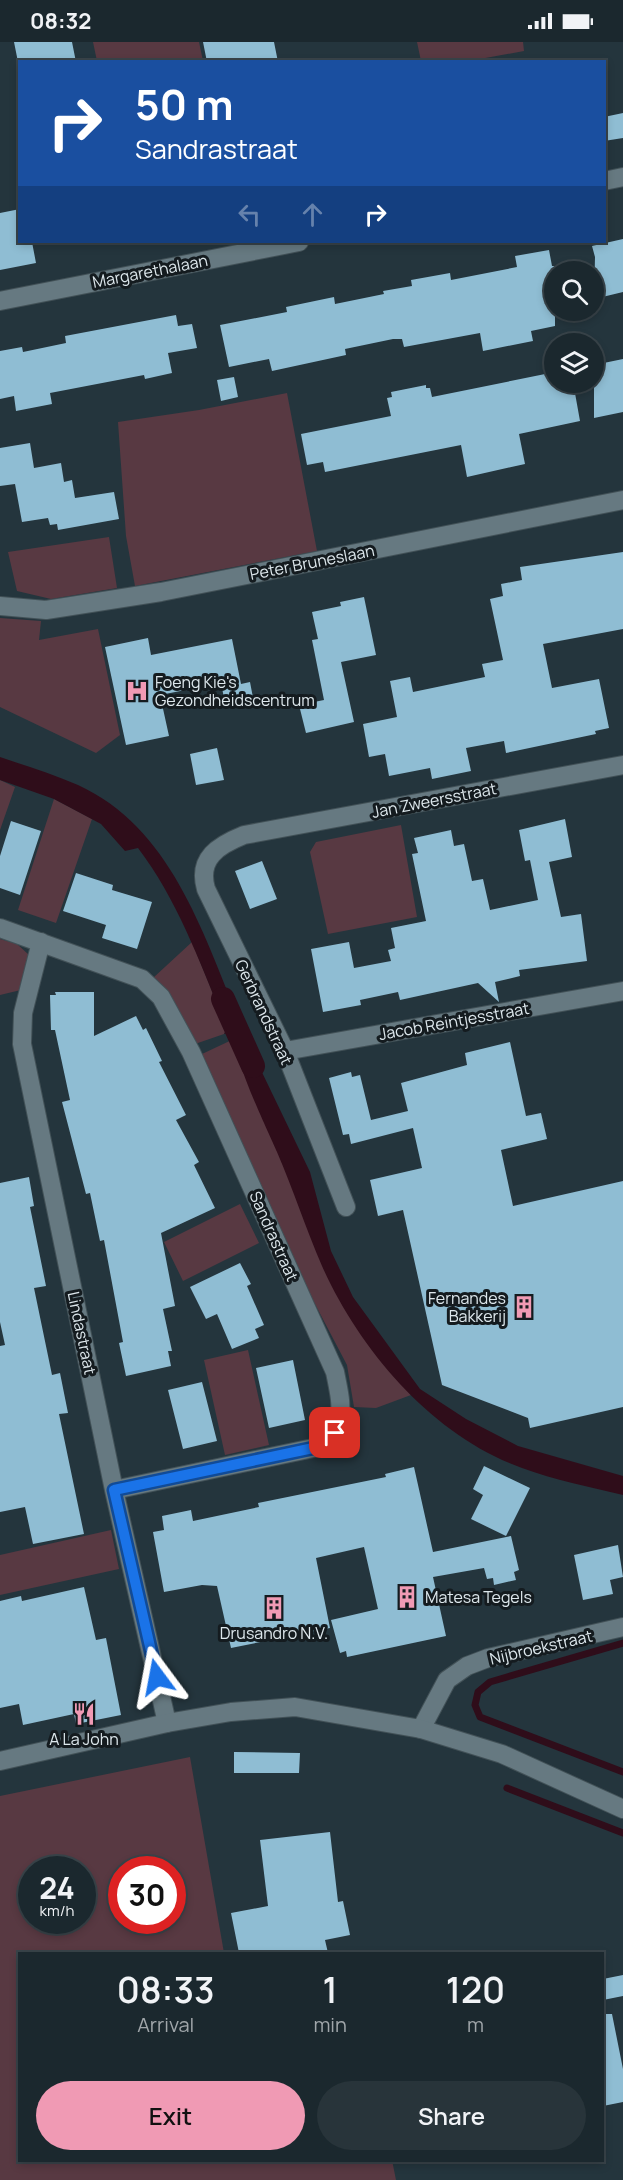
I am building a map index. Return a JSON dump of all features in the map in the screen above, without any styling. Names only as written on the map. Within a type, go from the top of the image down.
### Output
[{"type":"street","points":[[606,181],[623,177]]},
{"type":"street","name":"Margarethalaan","points":[[0,301],[294,243]]},
{"type":"street","name":"Peter Bruneslaan","points":[[1,602],[46,610],[161,592],[623,500]]},
{"type":"street","name":"Jan Zweersstraat","points":[[244,835],[623,765]]},
{"type":"street","name":"Gerbrandstraat","points":[[244,835],[227,842],[215,852],[204,863],[202,877],[285,1051],[346,1207]]},
{"type":"street","name":"Sandrastraat","points":[[0,928],[142,979],[161,997],[191,1052],[335,1372],[342,1408],[335,1433],[318,1447],[114,1490]]},
{"type":"street","name":"Lindastraat","points":[[41,942],[23,1013],[22,1044],[114,1490],[167,1723]]},
{"type":"street","name":"Jacob Reintjesstraat","points":[[285,1051],[623,991]]},
{"type":"street","name":"Nijbroekstraat","points":[[422,1729],[447,1680],[467,1666],[488,1658],[623,1627]]},
{"type":"street","points":[[0,1761],[167,1723],[231,1712],[295,1707],[422,1729],[502,1754],[623,1809]]},
{"type":"shaded area","points":[[93,42],[199,42],[203,60],[97,60]]},
{"type":"shaded area","points":[[417,42],[523,42],[524,51],[474,60],[421,60]]},
{"type":"shaded area","points":[[287,393],[317,551],[135,586],[126,536],[118,422],[199,410]]},
{"type":"shaded area","points":[[109,537],[117,588],[51,599],[17,591],[8,552]]},
{"type":"shaded area","points":[[0,618],[41,621],[39,640],[98,629],[120,735],[96,753],[0,707]]},
{"type":"shaded area","points":[[0,757],[78,785],[110,804],[138,828],[161,856],[180,887],[197,920],[240,1022],[245,1021],[246,1026],[224,1034],[227,1028],[188,935],[166,890],[138,848],[125,851],[101,824],[54,799],[0,780]]},
{"type":"shaded area","points":[[0,780],[15,787],[0,830]]},
{"type":"shaded area","points":[[54,799],[92,819],[56,923],[18,910]]},
{"type":"shaded area","points":[[401,825],[417,917],[328,934],[310,852],[316,842]]},
{"type":"shaded area","points":[[0,939],[17,944],[29,955],[25,989],[0,995]]},
{"type":"shaded area","points":[[192,942],[227,1028],[224,1034],[195,1044],[153,978]]},
{"type":"shaded area","points":[[244,1035],[310,1172],[331,1251],[353,1297],[420,1389],[466,1419],[518,1446],[623,1476],[623,1495],[547,1476],[489,1454],[459,1435],[430,1412],[403,1387],[379,1359],[338,1298],[316,1252],[239,1060],[236,1038]]},
{"type":"shaded area","points":[[236,1038],[235,1050],[294,1191],[370,1346],[411,1395],[376,1408],[354,1407],[347,1365],[294,1264],[202,1054]]},
{"type":"shaded area","points":[[240,1204],[259,1243],[183,1281],[164,1242]]},
{"type":"shaded area","points":[[248,1350],[269,1445],[225,1455],[204,1360]]},
{"type":"shaded area","points":[[111,1530],[119,1569],[0,1595],[0,1555]]},
{"type":"shaded area","points":[[190,1757],[224,1952],[18,1952],[18,2162],[392,2162],[396,2180],[0,2180],[0,1796]]},
{"type":"building","points":[[14,42],[72,42],[76,60],[18,60],[18,62]]},
{"type":"building","points":[[203,42],[274,42],[278,60],[207,60]]},
{"type":"building","points":[[623,113],[623,138],[606,141],[606,117]]},
{"type":"building","points":[[18,209],[18,243],[32,243],[36,263],[0,270],[0,213]]},
{"type":"building","points":[[623,239],[623,292],[604,297],[604,261],[595,261],[592,246]]},
{"type":"building","points":[[549,250],[551,261],[544,261],[544,321],[555,321],[555,326],[531,331],[533,341],[483,351],[480,333],[404,347],[402,339],[393,339],[345,349],[346,355],[272,371],[269,359],[229,367],[220,325],[287,312],[286,307],[334,297],[335,304],[384,294],[383,291],[412,286],[411,280],[450,273],[451,280],[517,267],[515,256]]},
{"type":"building","points":[[176,315],[178,326],[192,324],[197,348],[168,353],[172,373],[145,379],[144,375],[50,393],[52,404],[16,411],[14,396],[0,399],[0,351],[22,347],[23,352],[66,343],[65,336]]},
{"type":"building","points":[[623,359],[623,412],[594,418],[594,393],[604,393],[604,363]]},
{"type":"building","points":[[544,374],[544,393],[575,393],[580,421],[519,434],[525,464],[467,477],[461,445],[325,472],[323,462],[307,465],[301,434],[391,416],[387,398],[392,397],[391,392],[426,385],[426,388],[430,388],[432,397]]},
{"type":"building","points":[[234,377],[238,397],[221,401],[217,380]]},
{"type":"building","points":[[30,443],[34,468],[61,463],[64,482],[72,480],[75,498],[114,492],[119,519],[58,530],[57,524],[50,525],[48,518],[22,522],[15,484],[0,486],[0,448]]},
{"type":"building","points":[[623,552],[623,629],[543,644],[552,688],[599,679],[609,728],[595,731],[596,734],[506,753],[504,741],[466,748],[471,771],[432,779],[430,768],[389,776],[385,754],[369,757],[363,724],[397,717],[390,681],[410,677],[413,692],[485,677],[482,664],[503,660],[490,599],[503,596],[501,584],[522,580],[520,567]]},
{"type":"building","points":[[364,597],[376,655],[341,662],[354,722],[306,733],[299,705],[324,700],[312,640],[318,639],[312,612],[341,606],[340,602]]},
{"type":"building","points":[[148,638],[151,655],[232,639],[241,684],[250,682],[254,703],[226,708],[221,683],[160,695],[169,736],[126,745],[105,647]]},
{"type":"building","points":[[217,748],[224,780],[196,785],[190,754]]},
{"type":"building","points":[[565,819],[572,857],[549,862],[561,917],[581,914],[587,961],[519,970],[520,976],[495,982],[499,1002],[478,983],[400,1000],[398,992],[360,1000],[361,1005],[323,1012],[311,949],[349,942],[354,968],[391,961],[388,950],[395,948],[391,928],[426,921],[412,854],[418,853],[414,838],[451,830],[454,846],[464,844],[472,881],[483,879],[490,910],[538,900],[530,860],[525,861],[519,830]]},
{"type":"building","points":[[11,821],[41,831],[20,895],[0,888],[0,856]]},
{"type":"building","points":[[262,861],[277,899],[250,909],[235,871]]},
{"type":"building","points":[[76,873],[113,885],[112,890],[152,902],[137,949],[102,938],[106,925],[63,911]]},
{"type":"building","points":[[55,992],[94,992],[94,1036],[136,1016],[143,1030],[146,1028],[162,1061],[159,1062],[186,1115],[176,1120],[199,1162],[194,1165],[215,1208],[161,1233],[175,1306],[163,1309],[172,1351],[168,1351],[171,1366],[126,1376],[119,1343],[123,1342],[104,1240],[100,1241],[90,1193],[86,1194],[62,1102],[70,1100],[55,1030],[51,1030],[50,995],[56,995]]},
{"type":"building","name":"Fernandes Bakkerij","points":[[510,1042],[526,1116],[541,1113],[547,1139],[501,1150],[513,1206],[623,1181],[623,1407],[530,1428],[528,1418],[442,1385],[403,1210],[378,1216],[370,1180],[422,1168],[413,1128],[351,1144],[349,1134],[343,1135],[329,1078],[351,1072],[352,1077],[360,1075],[371,1120],[408,1111],[401,1083],[467,1065],[465,1053]]},
{"type":"building","points":[[29,1177],[34,1206],[30,1207],[46,1286],[34,1288],[52,1375],[60,1373],[68,1413],[59,1414],[84,1534],[33,1544],[25,1507],[0,1512],[0,1346],[5,1345],[0,1322],[0,1183]]},
{"type":"building","points":[[240,1263],[251,1284],[247,1286],[264,1325],[255,1329],[259,1338],[232,1349],[217,1314],[206,1319],[190,1287]]},
{"type":"building","points":[[293,1360],[305,1420],[269,1428],[256,1368]]},
{"type":"building","points":[[202,1382],[217,1441],[183,1449],[168,1390]]},
{"type":"building","points":[[484,1466],[530,1488],[506,1536],[471,1519],[483,1495],[473,1489]]},
{"type":"building","points":[[414,1467],[433,1552],[511,1536],[519,1570],[514,1572],[516,1580],[494,1585],[493,1578],[487,1579],[484,1568],[433,1577],[446,1636],[347,1657],[346,1651],[340,1653],[331,1620],[378,1609],[364,1547],[316,1558],[330,1628],[231,1648],[217,1586],[202,1585],[164,1592],[153,1532],[164,1530],[162,1516],[191,1510],[193,1521],[259,1507],[258,1503],[386,1477],[385,1474]]},
{"type":"building","points":[[618,1545],[623,1577],[610,1580],[613,1594],[583,1600],[574,1555]]},
{"type":"building","points":[[84,1587],[96,1640],[106,1638],[121,1715],[76,1724],[74,1714],[23,1725],[19,1704],[0,1708],[0,1601],[21,1596],[22,1601]]},
{"type":"building","points":[[234,1752],[300,1753],[299,1773],[234,1773]]},
{"type":"building","points":[[330,1832],[338,1902],[343,1901],[350,1935],[325,1940],[328,1952],[239,1952],[231,1913],[268,1906],[260,1840]]},
{"type":"building","points":[[623,1975],[623,1996],[604,2000],[604,1979]]},
{"type":"building","points":[[604,2014],[612,2014],[623,2069],[623,2102],[604,2106]]},
{"type":"waterway","points":[[223,999],[253,1066]]},
{"type":"waterway","points":[[623,1643],[490,1682],[478,1692],[475,1705],[480,1717],[623,1772]]},
{"type":"waterway","points":[[507,1788],[623,1833]]},
{"type":"place","name":"Foeng Kie's Gezondheidscentrum","points":[[137,691]]},
{"type":"place","name":"Fernandes Bakkerij","points":[[524,1307]]},
{"type":"place","name":"Matesa Tegels","points":[[407,1597]]},
{"type":"place","name":"Drusandro N.V.","points":[[274,1608]]},
{"type":"place","name":"A La John","points":[[84,1714]]},
{"type":"route","points":[[157,1677],[114,1490],[318,1447],[335,1433]]}]
